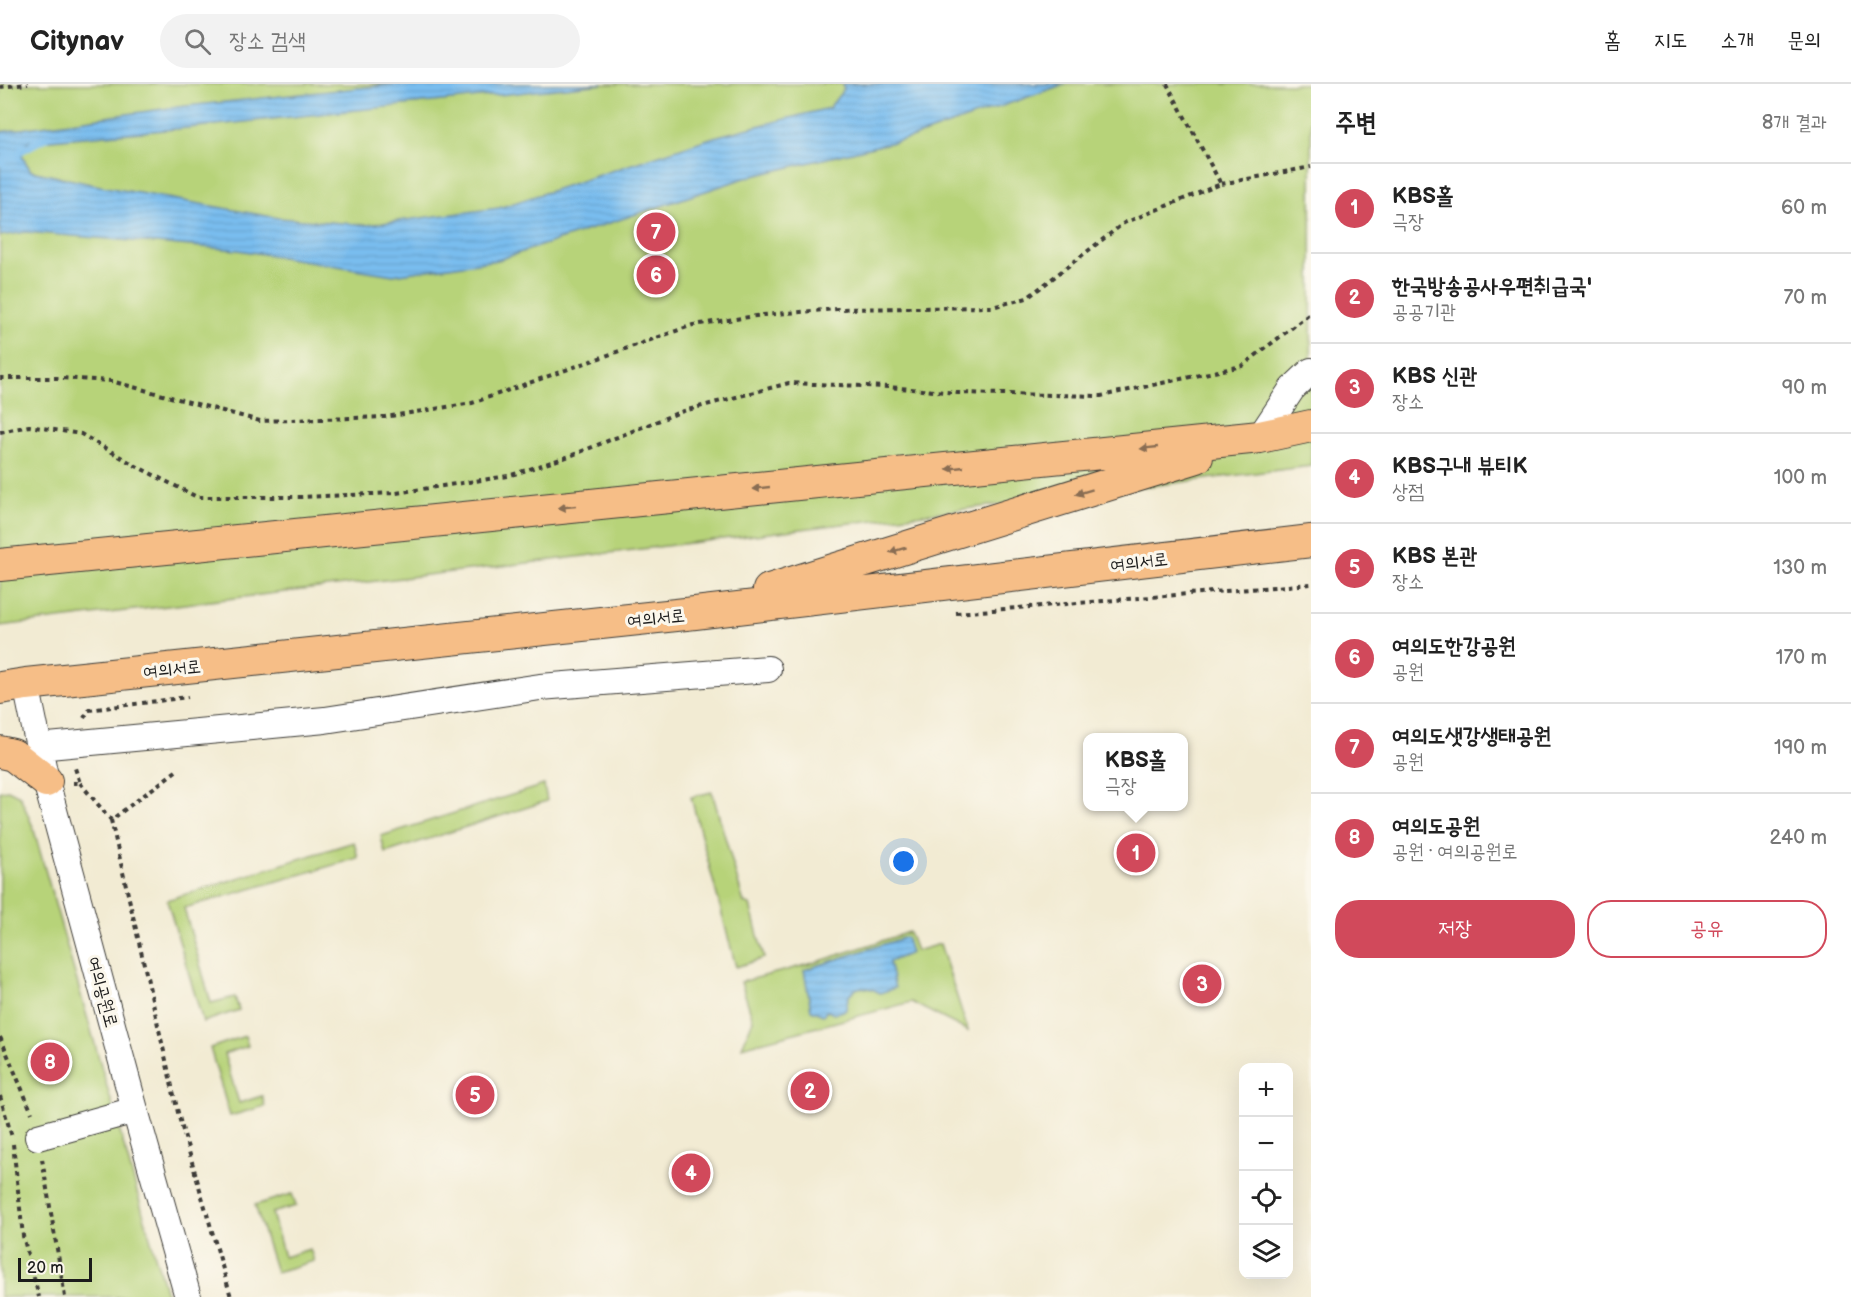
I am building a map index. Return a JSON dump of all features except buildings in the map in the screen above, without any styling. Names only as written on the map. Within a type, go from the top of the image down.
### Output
[{"type":"main road","points":[[695,613],[1260,437],[1311,426]]},
{"type":"main road","points":[[0,565],[1260,437]]},
{"type":"main road","name":"여의서로","points":[[13,686],[695,613],[1311,541]]},
{"type":"main road","points":[[0,752],[13,755],[46,781]]},
{"type":"street","points":[[1260,437],[1292,388],[1311,370]]},
{"type":"street","points":[[38,747],[325,720],[540,687],[768,669]]},
{"type":"street","name":"여의공원로","points":[[13,686],[38,747],[135,1110],[188,1297]]},
{"type":"street","points":[[38,1137],[135,1110]]},
{"type":"path","points":[[0,87],[28,84]]},
{"type":"path","points":[[1168,86],[1221,184]]},
{"type":"path","points":[[0,378],[111,381],[260,421],[385,417],[472,403],[693,325],[763,315],[837,309],[992,307],[1028,298],[1124,223],[1221,184],[1311,167]]},
{"type":"path","points":[[0,432],[29,426],[81,434],[197,497],[302,497],[396,493],[508,476],[570,456],[680,412],[789,383],[888,387],[957,393],[1101,396],[1242,366],[1311,313]]},
{"type":"path","points":[[111,820],[176,771]]},
{"type":"path","points":[[80,783],[111,820],[179,1117],[231,1297]]},
{"type":"path","points":[[0,1036],[35,1121],[65,1297]]},
{"type":"path","points":[[0,1096],[11,1131],[23,1236],[39,1297]]},
{"type":"green space","points":[[0,84],[1311,84],[1311,466],[0,626]]},
{"type":"green space","points":[[544,785],[547,801],[385,853],[381,836]]},
{"type":"green space","points":[[8,790],[20,796],[33,827],[167,1297],[0,1297],[0,791]]},
{"type":"green space","points":[[712,792],[744,903],[750,905],[764,958],[736,967],[691,797]]},
{"type":"green space","points":[[354,842],[358,858],[184,908],[211,1003],[235,997],[239,1010],[203,1022],[167,900]]},
{"type":"green space","points":[[909,932],[916,951],[940,944],[968,1031],[911,1002],[742,1047],[753,1020],[741,982],[817,962]]},
{"type":"green space","points":[[245,1036],[248,1046],[224,1054],[239,1103],[262,1096],[265,1106],[230,1116],[210,1048]]},
{"type":"green space","points":[[292,1194],[296,1206],[272,1213],[284,1257],[310,1249],[314,1261],[276,1272],[255,1205]]},
{"type":"water","points":[[396,84],[603,84],[187,128],[27,142],[22,156],[31,171],[100,186],[278,218],[367,225],[499,208],[714,137],[829,108],[844,89],[842,84],[1065,84],[914,137],[745,178],[498,260],[393,275],[238,250],[26,232],[0,236],[0,132],[177,107]]},
{"type":"water","points":[[906,937],[911,953],[889,962],[895,988],[880,993],[867,988],[857,989],[849,996],[846,1010],[834,1014],[827,1011],[823,1015],[811,1010],[804,970]]},
{"type":"waterway","points":[[0,162],[46,137]]},
{"type":"place","name":"여의도샛강생태공원","points":[[656,232]]},
{"type":"place","name":"여의도한강공원","points":[[656,275]]},
{"type":"place","name":"KBS홀","points":[[1136,853]]},
{"type":"place","name":"KBS 신관","points":[[1202,984]]},
{"type":"place","name":"여의도공원","points":[[50,1062]]},
{"type":"place","name":"한국방송공사우편취급국'","points":[[810,1091]]},
{"type":"place","name":"KBS 본관","points":[[475,1095]]},
{"type":"place","name":"KBS구내 뷰티K","points":[[691,1173]]}]
